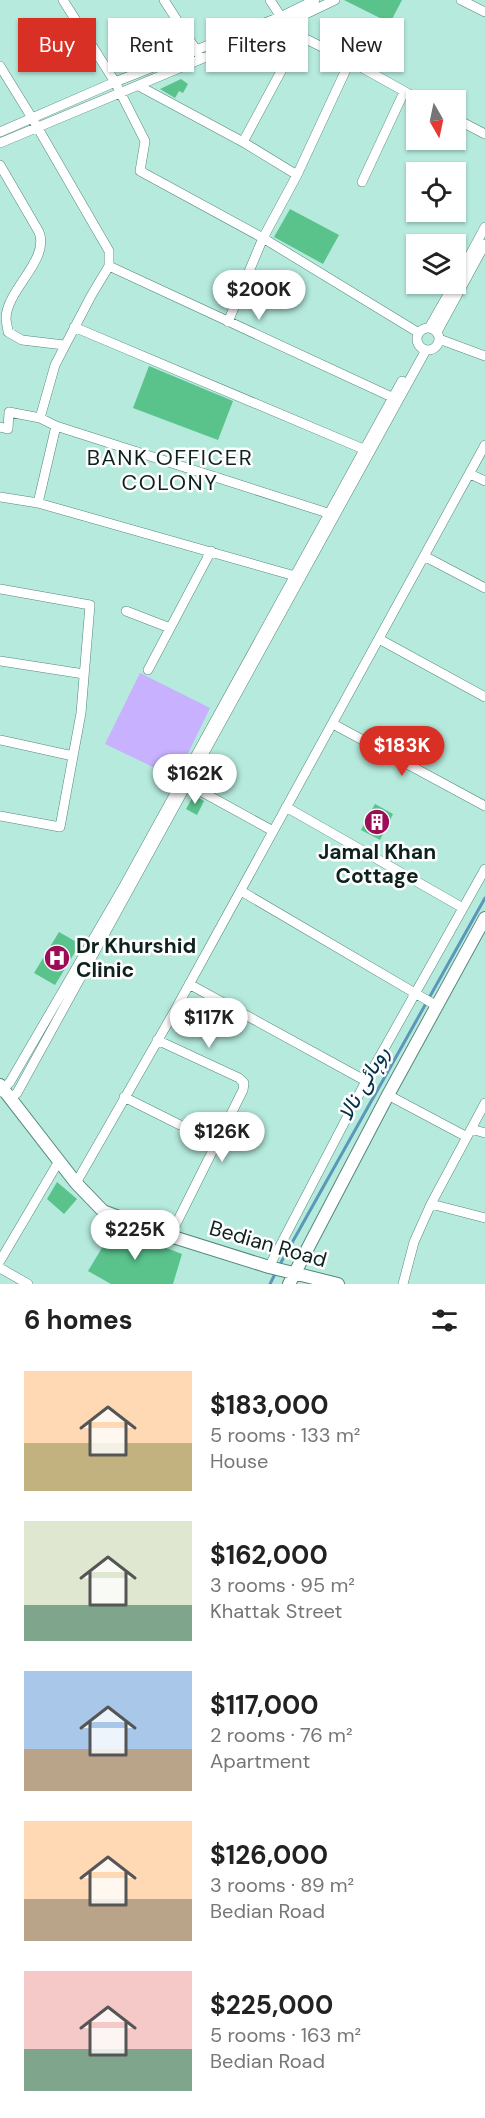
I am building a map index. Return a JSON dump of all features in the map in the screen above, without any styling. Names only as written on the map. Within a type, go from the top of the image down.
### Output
[{"type":"street","points":[[63,0],[115,82],[145,141],[140,171],[263,238],[419,333],[435,333],[485,356]]},
{"type":"street","points":[[164,0],[195,50],[203,58]]},
{"type":"street","points":[[270,0],[282,18]]},
{"type":"street","points":[[286,18],[315,0]]},
{"type":"street","points":[[288,18],[335,0]]},
{"type":"street","points":[[461,0],[485,12]]},
{"type":"street","points":[[0,132],[115,82],[206,46]]},
{"type":"street","points":[[0,143],[206,57]]},
{"type":"street","points":[[0,66],[109,251],[110,266],[64,345],[55,365],[40,418]]},
{"type":"street","points":[[243,142],[281,72]]},
{"type":"street","points":[[228,322],[263,238],[297,175],[345,72]]},
{"type":"street","points":[[362,182],[404,92],[369,72]]},
{"type":"street","points":[[139,86],[243,142],[297,175]]},
{"type":"street","points":[[466,124],[485,134]]},
{"type":"street","points":[[0,165],[39,232],[41,244],[38,255],[14,293],[6,317],[9,332],[22,340],[64,345]]},
{"type":"street","points":[[466,262],[485,227]]},
{"type":"street","points":[[435,333],[485,244]]},
{"type":"street","points":[[110,266],[395,399]]},
{"type":"street","points":[[423,349],[435,348],[435,333],[450,294]]},
{"type":"street","points":[[74,327],[367,450]]},
{"type":"street","points":[[419,333],[417,341],[423,349]]},
{"type":"street","points":[[3,1091],[43,1036],[423,349]]},
{"type":"street","points":[[0,427],[8,429],[9,412],[40,418],[56,426],[333,514]]},
{"type":"street","points":[[38,503],[56,426]]},
{"type":"street","points":[[76,1183],[241,891],[485,445]]},
{"type":"street","points":[[471,474],[485,481]]},
{"type":"street","points":[[0,497],[38,503],[295,576]]},
{"type":"street","points":[[184,782],[295,576],[333,514]]},
{"type":"street","points":[[148,670],[211,551]]},
{"type":"street","points":[[424,556],[485,588]]},
{"type":"street","points":[[0,589],[90,605],[81,713],[60,827],[0,816]]},
{"type":"street","points":[[126,611],[170,628]]},
{"type":"street","points":[[379,639],[485,697]]},
{"type":"street","points":[[0,661],[84,674]]},
{"type":"street","points":[[333,724],[485,807]]},
{"type":"street","points":[[0,740],[73,756]]},
{"type":"street","points":[[184,782],[273,831]]},
{"type":"street","points":[[286,807],[463,908]]},
{"type":"street","points":[[291,1277],[387,1095],[463,908],[485,869]]},
{"type":"street","points":[[241,891],[427,999]]},
{"type":"street","points":[[271,1268],[366,1081],[484,920]]},
{"type":"street","points":[[189,984],[366,1081]]},
{"type":"street","points":[[157,1040],[239,1078],[243,1083],[243,1090],[171,1236]]},
{"type":"street","name":"Bedian Road","points":[[3,1091],[76,1183],[103,1211],[171,1236],[271,1268],[291,1277],[338,1284]]},
{"type":"street","points":[[387,1095],[469,1133],[485,1133]]},
{"type":"street","points":[[124,1097],[180,1125]]},
{"type":"street","points":[[403,1284],[414,1242],[431,1204],[485,1104]]},
{"type":"street","points":[[0,1261],[59,1161]]},
{"type":"street","points":[[431,1204],[485,1218]]},
{"type":"street","points":[[0,1268],[28,1284]]},
{"type":"shaded area","points":[[140,673],[210,708],[176,778],[105,744]]},
{"type":"building","points":[[344,0],[402,0],[393,18],[380,18]]},
{"type":"building","points":[[181,79],[188,84],[183,93],[179,91],[175,98],[160,89]]},
{"type":"building","points":[[290,209],[339,235],[323,264],[274,237]]},
{"type":"building","points":[[149,366],[233,401],[218,440],[133,408]]},
{"type":"building","points":[[194,795],[204,801],[197,815],[186,809]]},
{"type":"building","name":"Jamal Khan Cottage","points":[[375,804],[393,814],[380,840],[361,830]]},
{"type":"building","name":"Dr Khurshid Clinic","points":[[59,932],[80,944],[55,985],[34,973]]},
{"type":"building","points":[[57,1182],[77,1199],[64,1214],[47,1199]]},
{"type":"building","points":[[114,1228],[182,1254],[173,1284],[111,1284],[88,1271]]},
{"type":"waterway","name":"روہائی نالا","points":[[279,1266],[485,898]]},
{"type":"waterway","name":"روہائی نالا","points":[[270,1284],[276,1272]]},
{"type":"place","name":"Jamal Khan Cottage","points":[[377,822]]},
{"type":"place","name":"Dr Khurshid Clinic","points":[[57,958]]},
{"type":"district","name":"BANK OFFICER COLONY","points":[[170,470]]}]
